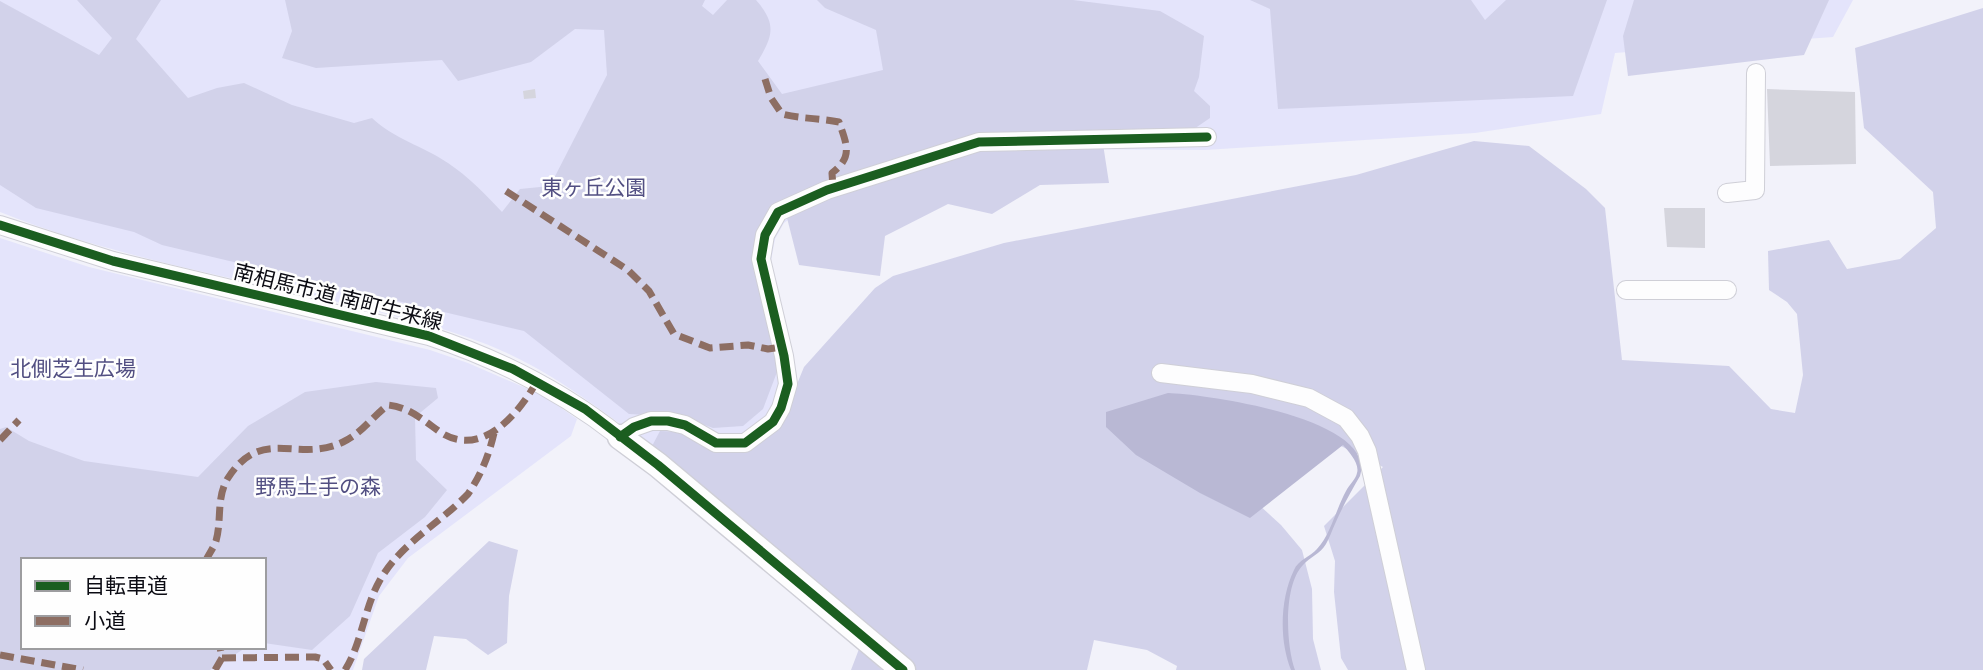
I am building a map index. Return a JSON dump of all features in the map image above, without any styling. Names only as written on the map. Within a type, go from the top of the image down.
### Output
[{"type":"street","points":[[1727,193],[1755,190],[1756,73]]},
{"type":"street","points":[[620,437],[634,427],[651,421],[668,421],[685,425],[716,443],[745,443],[773,422],[782,408],[788,384],[761,259],[765,235],[778,212],[827,190],[979,142],[1207,137]]},
{"type":"street","name":"南相馬市道 南町牛来線","points":[[0,225],[113,261],[449,342],[513,369],[585,409],[658,465],[903,670]]},
{"type":"street","points":[[1626,289],[1727,290]]},
{"type":"street","points":[[1161,373],[1252,384],[1309,398],[1346,418],[1360,436],[1367,451],[1416,670]]},
{"type":"green space","name":"東ヶ丘公園","points":[[0,0],[1853,0],[1833,37],[1615,53],[1601,114],[1475,133],[1205,150],[1054,149],[806,207],[784,223],[775,239],[771,261],[779,305],[779,432],[671,462],[592,403],[550,376],[507,353],[469,338],[390,315],[129,254],[42,228],[0,212]]},
{"type":"green space","name":"東ヶ丘公園","points":[[77,0],[161,0],[136,39],[188,98],[217,88],[244,83],[292,105],[354,123],[372,118],[390,132],[456,168],[502,212],[520,189],[550,186],[607,75],[604,30],[575,29],[531,62],[458,81],[442,60],[316,68],[282,58],[292,31],[285,0],[705,0],[702,6],[713,15],[727,0],[756,0],[770,23],[767,44],[758,61],[782,94],[883,70],[876,30],[825,8],[817,0],[1073,0],[1160,11],[1204,36],[1199,77],[1194,91],[1210,106],[1210,118],[1191,131],[1101,131],[1109,183],[1040,185],[992,214],[948,204],[885,236],[880,276],[799,265],[786,214],[774,205],[762,223],[766,253],[761,268],[753,268],[766,309],[788,343],[763,409],[743,426],[713,428],[683,417],[629,414],[524,331],[162,245],[134,232],[36,208],[0,185],[0,1],[99,55],[112,38]]},
{"type":"green space","points":[[1250,0],[1471,0],[1485,20],[1506,0],[1607,0],[1573,96],[1278,109],[1270,9]]},
{"type":"green space","points":[[1634,0],[1829,0],[1804,55],[1628,76],[1623,36]]},
{"type":"green space","points":[[1983,8],[1983,670],[1348,670],[1341,658],[1334,592],[1335,561],[1324,526],[1383,467],[1323,437],[1246,493],[1281,525],[1302,550],[1312,589],[1313,639],[1321,670],[1176,670],[1177,666],[1147,650],[1094,640],[1087,670],[912,670],[651,448],[660,431],[742,434],[786,411],[804,367],[875,288],[893,276],[1004,243],[1356,175],[1474,141],[1529,146],[1586,189],[1605,208],[1622,360],[1729,366],[1771,409],[1795,413],[1803,375],[1797,314],[1787,302],[1769,290],[1768,251],[1829,240],[1847,269],[1900,259],[1936,228],[1933,192],[1864,128],[1855,48]]},
{"type":"green space","name":"北側芝生広場","points":[[0,238],[89,267],[430,350],[468,363],[544,396],[577,419],[571,436],[408,558],[379,596],[353,670],[0,670]]},
{"type":"green space","name":"野馬土手の森","points":[[376,382],[436,388],[438,398],[415,417],[416,460],[447,490],[425,517],[378,553],[350,616],[312,650],[266,643],[266,558],[21,558],[21,649],[244,649],[210,670],[0,670],[0,429],[6,427],[29,441],[84,461],[198,477],[248,426],[305,392]]},
{"type":"green space","points":[[489,541],[518,550],[509,596],[507,643],[488,655],[466,639],[434,636],[426,670],[362,670],[364,659]]},
{"type":"green space","points":[[859,649],[882,670],[851,670]]},
{"type":"shaded area","points":[[1168,393],[1216,398],[1284,413],[1317,425],[1343,439],[1358,456],[1360,476],[1327,541],[1321,550],[1303,565],[1292,586],[1288,632],[1295,670],[1291,670],[1287,658],[1283,633],[1284,606],[1289,581],[1296,567],[1317,549],[1326,536],[1342,498],[1356,475],[1355,461],[1343,445],[1250,518],[1200,493],[1136,455],[1106,427],[1106,412]]},
{"type":"building","points":[[535,89],[536,98],[524,99],[523,91]]},
{"type":"building","points":[[1767,89],[1855,92],[1856,164],[1770,166]]},
{"type":"building","points":[[1664,208],[1705,208],[1705,248],[1667,247]]},
{"type":"marked path","points":[[765,79],[771,98],[782,114],[839,122],[846,156],[832,173],[833,188]]},
{"type":"marked path","points":[[506,191],[628,270],[649,291],[674,334],[710,348],[748,345],[768,349],[782,347]]},
{"type":"marked path","points":[[207,558],[216,541],[224,485],[241,462],[254,453],[281,448],[326,448],[343,442],[388,405],[409,411],[455,439],[470,440],[484,436],[509,419],[537,381]]},
{"type":"marked path","points":[[0,440],[19,420]]},
{"type":"marked path","points":[[345,670],[380,580],[409,544],[468,494],[484,465],[494,433]]},
{"type":"marked path","points":[[215,670],[222,658],[220,649]]},
{"type":"marked path","points":[[0,655],[83,670]]},
{"type":"marked path","points":[[222,658],[315,657],[323,659],[331,670]]},
{"type":"cycle path","points":[[620,437],[634,427],[651,421],[668,421],[685,425],[716,443],[745,443],[773,422],[781,408],[788,384],[761,259],[765,235],[778,212],[827,190],[979,142],[1207,137]]},
{"type":"cycle path","points":[[0,225],[113,261],[429,336],[513,369],[585,409],[658,465],[903,670]]}]
